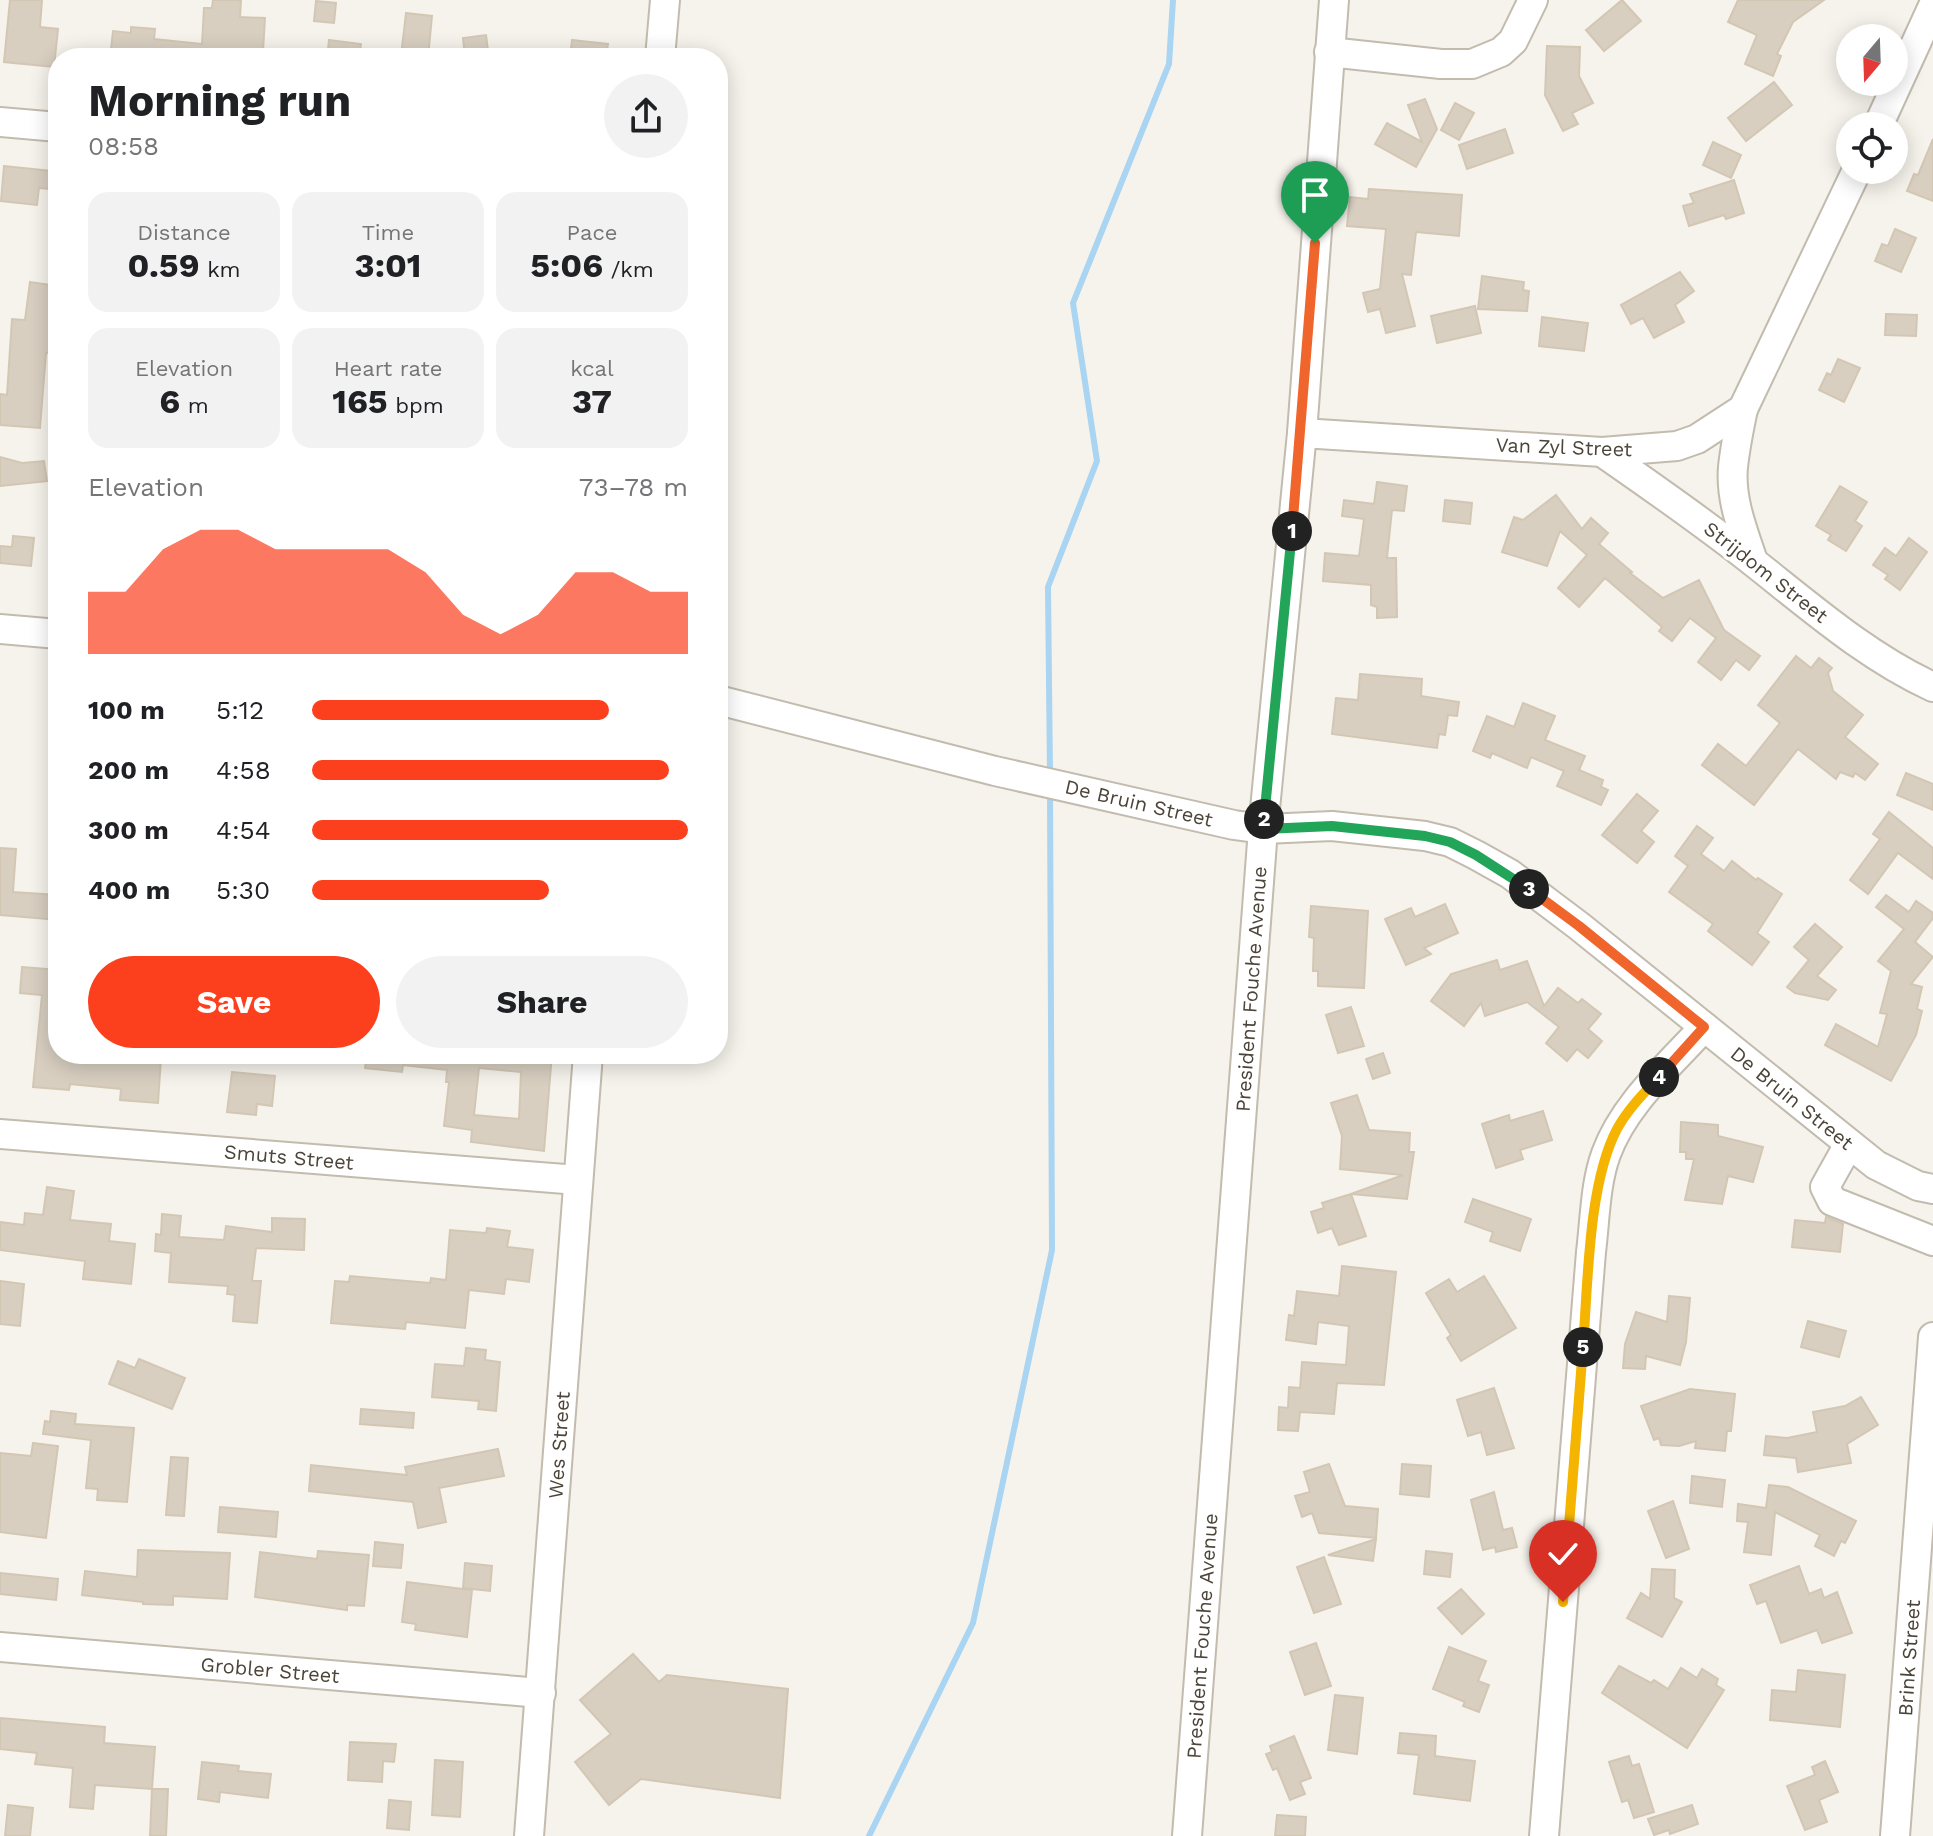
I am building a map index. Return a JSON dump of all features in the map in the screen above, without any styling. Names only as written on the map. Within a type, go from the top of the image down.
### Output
[{"type":"street","points":[[661,48],[665,0]]},
{"type":"street","name":"President Fouche Avenue","points":[[1187,1836],[1263,829],[1302,433],[1334,0]]},
{"type":"street","points":[[1329,52],[1441,64],[1472,64],[1501,52],[1513,41],[1533,0]]},
{"type":"street","points":[[1884,112],[1933,6]]},
{"type":"street","points":[[0,122],[48,126]]},
{"type":"street","name":"Van Zyl Street","points":[[1302,433],[1602,452],[1677,446],[1714,430],[1743,409],[1850,184]]},
{"type":"street","points":[[1743,409],[1733,468],[1733,487],[1753,561]]},
{"type":"street","name":"Strijdom Street","points":[[1602,452],[1753,561],[1854,641],[1908,676],[1933,687]]},
{"type":"street","points":[[0,629],[48,633]]},
{"type":"street","name":"De Bruin Street","points":[[728,703],[1030,779],[1234,825],[1263,829],[1332,826],[1425,836],[1450,842],[1510,874],[1579,926],[1849,1144],[1897,1177],[1933,1189]]},
{"type":"street","points":[[1544,1836],[1591,1252],[1600,1178],[1605,1155],[1618,1127],[1635,1103],[1704,1027]]},
{"type":"street","name":"Wes Street","points":[[529,1836],[587,1064]]},
{"type":"street","name":"Smuts Street","points":[[0,1134],[578,1180]]},
{"type":"street","points":[[1849,1144],[1825,1187],[1832,1201],[1933,1241]]},
{"type":"street","name":"Brink Street","points":[[1895,1836],[1933,1337]]},
{"type":"street","name":"Grobler Street","points":[[0,1647],[541,1693]]},
{"type":"building","points":[[10,0],[42,0],[40,27],[58,29],[56,48],[48,48],[48,66],[4,62]]},
{"type":"building","points":[[213,0],[241,0],[240,17],[265,18],[263,48],[111,48],[113,31],[131,33],[131,27],[155,29],[154,39],[202,44],[204,8],[212,8]]},
{"type":"building","points":[[1622,0],[1641,21],[1604,51],[1586,30]]},
{"type":"building","points":[[1738,0],[1824,0],[1793,22],[1777,54],[1781,56],[1773,76],[1745,64],[1757,35],[1728,22]]},
{"type":"building","points":[[316,1],[336,3],[334,23],[314,21]]},
{"type":"building","points":[[406,13],[432,16],[429,48],[402,48]]},
{"type":"building","points":[[486,35],[488,48],[464,48],[463,38]]},
{"type":"building","points":[[329,40],[361,44],[360,48],[328,48]]},
{"type":"building","points":[[572,40],[608,44],[607,48],[571,48]]},
{"type":"building","points":[[1547,46],[1580,47],[1579,76],[1593,103],[1572,113],[1578,124],[1563,131],[1545,95]]},
{"type":"building","points":[[1774,82],[1792,105],[1746,141],[1728,118]]},
{"type":"building","points":[[1425,99],[1437,129],[1416,167],[1375,144],[1387,123],[1422,142],[1408,105]]},
{"type":"building","points":[[1455,103],[1474,113],[1459,140],[1441,130]]},
{"type":"building","points":[[1505,129],[1513,153],[1467,169],[1459,145]]},
{"type":"building","points":[[1933,139],[1933,201],[1907,191],[1914,174],[1918,175]]},
{"type":"building","points":[[1713,142],[1741,155],[1731,178],[1703,165]]},
{"type":"building","points":[[4,166],[48,171],[48,189],[39,188],[37,205],[1,201]]},
{"type":"building","points":[[1734,180],[1744,213],[1726,219],[1724,215],[1689,226],[1683,206],[1694,203],[1690,194]]},
{"type":"building","points":[[1369,189],[1462,195],[1459,236],[1416,232],[1411,275],[1402,274],[1415,326],[1386,333],[1380,309],[1368,312],[1363,293],[1380,289],[1386,229],[1347,226],[1350,197],[1368,199]]},
{"type":"building","points":[[1895,229],[1916,238],[1901,272],[1875,261],[1882,244],[1888,246]]},
{"type":"building","points":[[1680,272],[1694,291],[1675,305],[1684,322],[1654,338],[1643,318],[1631,324],[1621,305]]},
{"type":"building","points":[[1482,276],[1524,282],[1523,290],[1529,291],[1527,311],[1478,309]]},
{"type":"building","points":[[30,282],[48,285],[48,353],[40,428],[0,425],[0,394],[7,395],[12,319],[25,320]]},
{"type":"building","points":[[1475,306],[1481,333],[1437,343],[1431,316]]},
{"type":"building","points":[[1886,314],[1917,315],[1916,336],[1885,335]]},
{"type":"building","points":[[1542,317],[1588,323],[1584,351],[1539,346]]},
{"type":"building","points":[[1838,359],[1860,368],[1844,402],[1819,390]]},
{"type":"building","points":[[0,457],[22,463],[44,461],[47,481],[0,486]]},
{"type":"building","points":[[1377,482],[1407,486],[1404,511],[1392,510],[1387,558],[1396,558],[1397,617],[1377,618],[1377,607],[1371,605],[1371,585],[1323,581],[1325,553],[1359,556],[1364,519],[1342,516],[1344,500],[1374,504]]},
{"type":"building","points":[[1840,486],[1867,502],[1855,521],[1862,526],[1846,551],[1828,540],[1831,535],[1816,526]]},
{"type":"building","points":[[1556,495],[1582,529],[1591,518],[1608,533],[1599,544],[1663,598],[1699,580],[1724,630],[1760,656],[1749,670],[1736,660],[1721,680],[1698,662],[1716,638],[1690,618],[1672,641],[1659,631],[1662,627],[1605,578],[1579,607],[1558,588],[1587,555],[1560,531],[1547,566],[1502,552],[1514,517],[1523,520]]},
{"type":"building","points":[[1445,500],[1472,503],[1470,524],[1443,521]]},
{"type":"building","points":[[13,536],[34,538],[31,566],[0,563],[0,546],[12,547]]},
{"type":"building","points":[[1909,538],[1927,552],[1900,590],[1885,579],[1888,575],[1873,565],[1885,548],[1896,556]]},
{"type":"building","points":[[1796,656],[1811,668],[1819,658],[1832,668],[1828,673],[1833,691],[1863,715],[1845,737],[1878,764],[1865,780],[1855,773],[1853,777],[1840,772],[1836,779],[1798,749],[1754,805],[1702,765],[1718,744],[1746,766],[1780,723],[1758,705]]},
{"type":"building","points":[[1360,674],[1422,679],[1421,696],[1459,702],[1457,716],[1448,715],[1445,735],[1439,734],[1437,748],[1332,734],[1336,698],[1358,700]]},
{"type":"building","points":[[1523,703],[1555,716],[1545,740],[1585,756],[1579,770],[1603,780],[1601,787],[1608,790],[1601,805],[1557,786],[1564,771],[1531,757],[1527,768],[1492,753],[1490,758],[1473,751],[1487,716],[1514,727]]},
{"type":"building","points":[[1906,773],[1933,784],[1933,810],[1897,795]]},
{"type":"building","points":[[1637,794],[1658,811],[1641,831],[1654,842],[1637,863],[1602,835]]},
{"type":"building","points":[[1889,812],[1933,848],[1933,879],[1898,853],[1868,894],[1850,880],[1880,839],[1873,834]]},
{"type":"building","points":[[1697,826],[1713,838],[1701,854],[1724,871],[1732,861],[1756,880],[1758,878],[1782,894],[1757,933],[1769,942],[1752,965],[1708,931],[1713,924],[1669,892],[1688,866],[1675,856]]},
{"type":"building","points":[[0,848],[16,849],[13,892],[48,894],[48,919],[0,915]]},
{"type":"building","points":[[1886,895],[1909,912],[1916,901],[1933,913],[1933,918],[1915,942],[1933,957],[1911,984],[1922,987],[1917,1009],[1922,1011],[1916,1035],[1891,1081],[1825,1045],[1836,1024],[1878,1047],[1887,1014],[1880,1013],[1891,971],[1878,961],[1904,929],[1876,907]]},
{"type":"building","points":[[1445,904],[1458,933],[1424,948],[1431,954],[1406,965],[1385,919],[1411,908],[1415,917]]},
{"type":"building","points":[[1311,906],[1368,911],[1364,988],[1318,986],[1318,971],[1313,971],[1314,938],[1309,937]]},
{"type":"building","points":[[1815,924],[1842,947],[1817,976],[1836,990],[1828,1000],[1795,993],[1787,987],[1809,960],[1794,947]]},
{"type":"building","points":[[1497,960],[1500,970],[1527,961],[1544,1006],[1558,988],[1578,1003],[1582,999],[1601,1014],[1588,1029],[1602,1041],[1588,1058],[1577,1049],[1567,1061],[1546,1043],[1559,1027],[1527,1002],[1485,1016],[1481,1003],[1464,1026],[1431,1001],[1451,974]]},
{"type":"building","points":[[22,967],[48,969],[48,1064],[161,1064],[158,1103],[120,1100],[121,1089],[70,1084],[69,1090],[33,1087],[42,995],[20,993]]},
{"type":"building","points":[[1351,1007],[1364,1046],[1338,1053],[1326,1015]]},
{"type":"building","points":[[1383,1053],[1390,1073],[1373,1079],[1366,1059]]},
{"type":"building","points":[[366,1064],[551,1064],[544,1151],[471,1142],[472,1130],[444,1126],[449,1082],[446,1082],[447,1070],[403,1065],[402,1072],[365,1068]],"holes":[[[479,1068],[521,1072],[519,1119],[474,1115]]]},
{"type":"building","points":[[232,1072],[275,1076],[272,1106],[257,1104],[256,1115],[227,1112]]},
{"type":"building","points":[[1357,1095],[1369,1130],[1410,1133],[1409,1152],[1414,1152],[1407,1199],[1351,1194],[1403,1175],[1340,1169],[1342,1136],[1331,1103]]},
{"type":"building","points":[[1543,1111],[1552,1140],[1520,1150],[1523,1159],[1496,1168],[1482,1124],[1509,1115],[1510,1121]]},
{"type":"building","points":[[1681,1122],[1718,1125],[1718,1136],[1763,1147],[1753,1182],[1728,1176],[1722,1204],[1685,1200],[1694,1159],[1686,1159],[1686,1152],[1680,1152]]},
{"type":"building","points":[[47,1187],[74,1191],[70,1220],[111,1224],[109,1241],[135,1244],[131,1284],[83,1279],[85,1261],[0,1250],[0,1222],[24,1225],[25,1213],[43,1215]]},
{"type":"building","points":[[1351,1194],[1366,1236],[1339,1245],[1332,1228],[1318,1233],[1311,1212],[1324,1208],[1322,1203]]},
{"type":"building","points":[[1473,1199],[1531,1219],[1520,1251],[1490,1241],[1493,1232],[1465,1222]]},
{"type":"building","points":[[162,1214],[181,1216],[179,1237],[224,1240],[226,1226],[272,1232],[272,1218],[305,1219],[304,1250],[256,1248],[252,1281],[261,1281],[257,1323],[233,1321],[235,1295],[227,1294],[228,1286],[169,1282],[171,1253],[155,1251],[156,1234],[161,1235]]},
{"type":"building","points":[[1826,1217],[1843,1224],[1840,1252],[1792,1247],[1795,1220],[1825,1223]]},
{"type":"building","points":[[487,1228],[510,1231],[507,1247],[533,1250],[529,1282],[506,1279],[504,1294],[469,1290],[465,1328],[406,1322],[405,1329],[331,1323],[335,1281],[349,1282],[350,1276],[430,1283],[431,1278],[446,1280],[450,1230],[486,1233]]},
{"type":"building","points":[[1342,1266],[1396,1272],[1384,1385],[1337,1383],[1334,1414],[1300,1412],[1298,1431],[1278,1430],[1279,1407],[1288,1408],[1289,1387],[1300,1388],[1302,1362],[1346,1365],[1349,1326],[1318,1322],[1316,1344],[1286,1340],[1289,1315],[1294,1316],[1297,1291],[1339,1296]]},
{"type":"building","points":[[1484,1276],[1516,1328],[1461,1361],[1447,1338],[1451,1335],[1426,1293],[1449,1279],[1457,1292]]},
{"type":"building","points":[[0,1281],[24,1284],[20,1326],[0,1324]]},
{"type":"building","points":[[1669,1296],[1690,1298],[1686,1342],[1680,1365],[1646,1356],[1645,1369],[1623,1368],[1625,1344],[1636,1312],[1667,1322]]},
{"type":"building","points":[[1808,1321],[1846,1331],[1839,1357],[1801,1347]]},
{"type":"building","points":[[466,1348],[486,1350],[485,1360],[500,1362],[496,1411],[478,1409],[479,1401],[432,1397],[435,1364],[464,1366]]},
{"type":"building","points":[[139,1359],[185,1378],[172,1409],[109,1384],[118,1361],[135,1368]]},
{"type":"building","points":[[1494,1388],[1514,1448],[1487,1455],[1481,1432],[1468,1436],[1457,1400]]},
{"type":"building","points":[[1690,1389],[1735,1394],[1731,1431],[1727,1431],[1725,1451],[1695,1448],[1696,1441],[1679,1446],[1661,1445],[1659,1438],[1654,1440],[1641,1406]]},
{"type":"building","points":[[1861,1397],[1878,1425],[1847,1444],[1851,1463],[1798,1472],[1796,1458],[1764,1455],[1766,1436],[1787,1438],[1817,1432],[1813,1412],[1845,1406]]},
{"type":"building","points":[[361,1409],[414,1413],[413,1428],[360,1424]]},
{"type":"building","points":[[51,1411],[76,1414],[75,1424],[134,1428],[127,1502],[97,1500],[98,1489],[86,1488],[91,1440],[43,1434],[45,1421],[50,1422]]},
{"type":"building","points":[[33,1443],[58,1446],[46,1538],[0,1532],[0,1453],[31,1456]]},
{"type":"building","points":[[498,1449],[504,1476],[439,1488],[446,1522],[418,1528],[413,1502],[309,1491],[311,1465],[407,1475],[405,1467]]},
{"type":"building","points":[[171,1457],[188,1458],[184,1516],[166,1515]]},
{"type":"building","points":[[1329,1464],[1345,1506],[1378,1509],[1376,1538],[1319,1533],[1312,1513],[1302,1517],[1295,1496],[1310,1492],[1304,1472]]},
{"type":"building","points":[[1402,1464],[1431,1466],[1429,1497],[1400,1494]]},
{"type":"building","points":[[1692,1476],[1725,1480],[1722,1507],[1690,1503]]},
{"type":"building","points":[[1769,1485],[1788,1487],[1856,1521],[1834,1556],[1815,1546],[1820,1535],[1775,1512],[1771,1555],[1744,1552],[1748,1522],[1737,1521],[1738,1504],[1766,1508]]},
{"type":"building","points":[[1494,1492],[1503,1530],[1512,1528],[1517,1547],[1496,1552],[1495,1547],[1483,1550],[1471,1500]]},
{"type":"building","points":[[1673,1501],[1689,1549],[1666,1558],[1648,1511]]},
{"type":"building","points":[[220,1507],[278,1512],[276,1537],[218,1532]]},
{"type":"building","points":[[1376,1539],[1373,1561],[1328,1555]]},
{"type":"building","points":[[375,1542],[403,1545],[401,1568],[373,1566]]},
{"type":"building","points":[[138,1550],[230,1553],[227,1599],[173,1596],[173,1605],[82,1595],[85,1571],[137,1577]]},
{"type":"building","points":[[318,1551],[369,1555],[364,1606],[347,1605],[347,1610],[255,1597],[260,1552],[317,1559]]},
{"type":"building","points":[[1426,1551],[1452,1554],[1450,1577],[1424,1574]]},
{"type":"building","points":[[1324,1557],[1341,1604],[1314,1613],[1297,1567]]},
{"type":"building","points":[[465,1563],[492,1566],[490,1591],[463,1588]]},
{"type":"building","points":[[1799,1566],[1809,1594],[1821,1589],[1824,1598],[1837,1592],[1852,1633],[1822,1643],[1817,1630],[1781,1643],[1766,1601],[1757,1604],[1750,1585]]},
{"type":"building","points":[[1652,1569],[1675,1570],[1674,1598],[1682,1602],[1662,1637],[1627,1618],[1641,1593],[1650,1599]]},
{"type":"building","points":[[0,1573],[58,1579],[56,1600],[0,1594]]},
{"type":"building","points":[[407,1582],[472,1590],[467,1637],[415,1630],[416,1624],[402,1622]]},
{"type":"building","points":[[1461,1589],[1484,1614],[1462,1634],[1438,1608]]},
{"type":"building","points":[[1316,1643],[1331,1686],[1305,1695],[1290,1652]]},
{"type":"building","points":[[1449,1647],[1486,1661],[1478,1681],[1489,1685],[1479,1712],[1463,1706],[1465,1702],[1433,1689]]},
{"type":"building","points":[[633,1654],[659,1682],[667,1675],[788,1689],[780,1798],[641,1779],[609,1805],[575,1762],[611,1734],[580,1700]]},
{"type":"building","points":[[1619,1666],[1668,1689],[1681,1668],[1697,1678],[1702,1669],[1718,1679],[1716,1685],[1724,1690],[1687,1748],[1602,1693]]},
{"type":"building","points":[[1798,1670],[1845,1675],[1840,1727],[1770,1720],[1772,1690],[1796,1692]]},
{"type":"building","points":[[1335,1695],[1363,1698],[1357,1754],[1328,1750]]},
{"type":"building","points":[[0,1718],[105,1727],[104,1743],[155,1747],[152,1789],[95,1785],[93,1809],[70,1807],[73,1768],[35,1764],[37,1753],[0,1749]]},
{"type":"building","points":[[1400,1733],[1436,1736],[1435,1756],[1475,1761],[1470,1801],[1414,1794],[1419,1755],[1398,1753]]},
{"type":"building","points":[[1294,1736],[1311,1778],[1300,1782],[1305,1794],[1290,1800],[1277,1768],[1273,1770],[1266,1754],[1272,1752],[1270,1746]]},
{"type":"building","points":[[350,1742],[396,1744],[394,1762],[383,1761],[382,1782],[348,1780]]},
{"type":"building","points":[[1629,1756],[1632,1766],[1639,1764],[1654,1812],[1634,1818],[1628,1800],[1622,1802],[1609,1762]]},
{"type":"building","points":[[435,1760],[463,1762],[460,1817],[432,1815]]},
{"type":"building","points":[[1825,1761],[1838,1792],[1819,1800],[1827,1822],[1805,1830],[1787,1786],[1815,1775],[1812,1767]]},
{"type":"building","points":[[202,1762],[239,1766],[238,1771],[271,1774],[268,1798],[220,1792],[219,1802],[198,1799]]},
{"type":"building","points":[[152,1789],[168,1789],[166,1836],[150,1836]]},
{"type":"building","points":[[389,1800],[411,1802],[409,1830],[387,1828]]},
{"type":"building","points":[[8,1805],[33,1808],[30,1836],[5,1836]]},
{"type":"building","points":[[1692,1805],[1698,1824],[1670,1834],[1669,1830],[1654,1835],[1648,1819]]},
{"type":"building","points":[[1277,1815],[1306,1817],[1305,1836],[1275,1836]]},
{"type":"waterway","points":[[1050,775],[1048,587],[1097,461],[1073,303],[1169,64],[1173,0]]},
{"type":"waterway","points":[[869,1836],[973,1623],[1052,1250],[1050,790]]},
{"type":"route","points":[[1315,243],[1302,433],[1263,829],[1332,826],[1425,836],[1450,842],[1510,874],[1704,1027],[1635,1103],[1618,1127],[1605,1155],[1591,1252],[1563,1602]]}]
